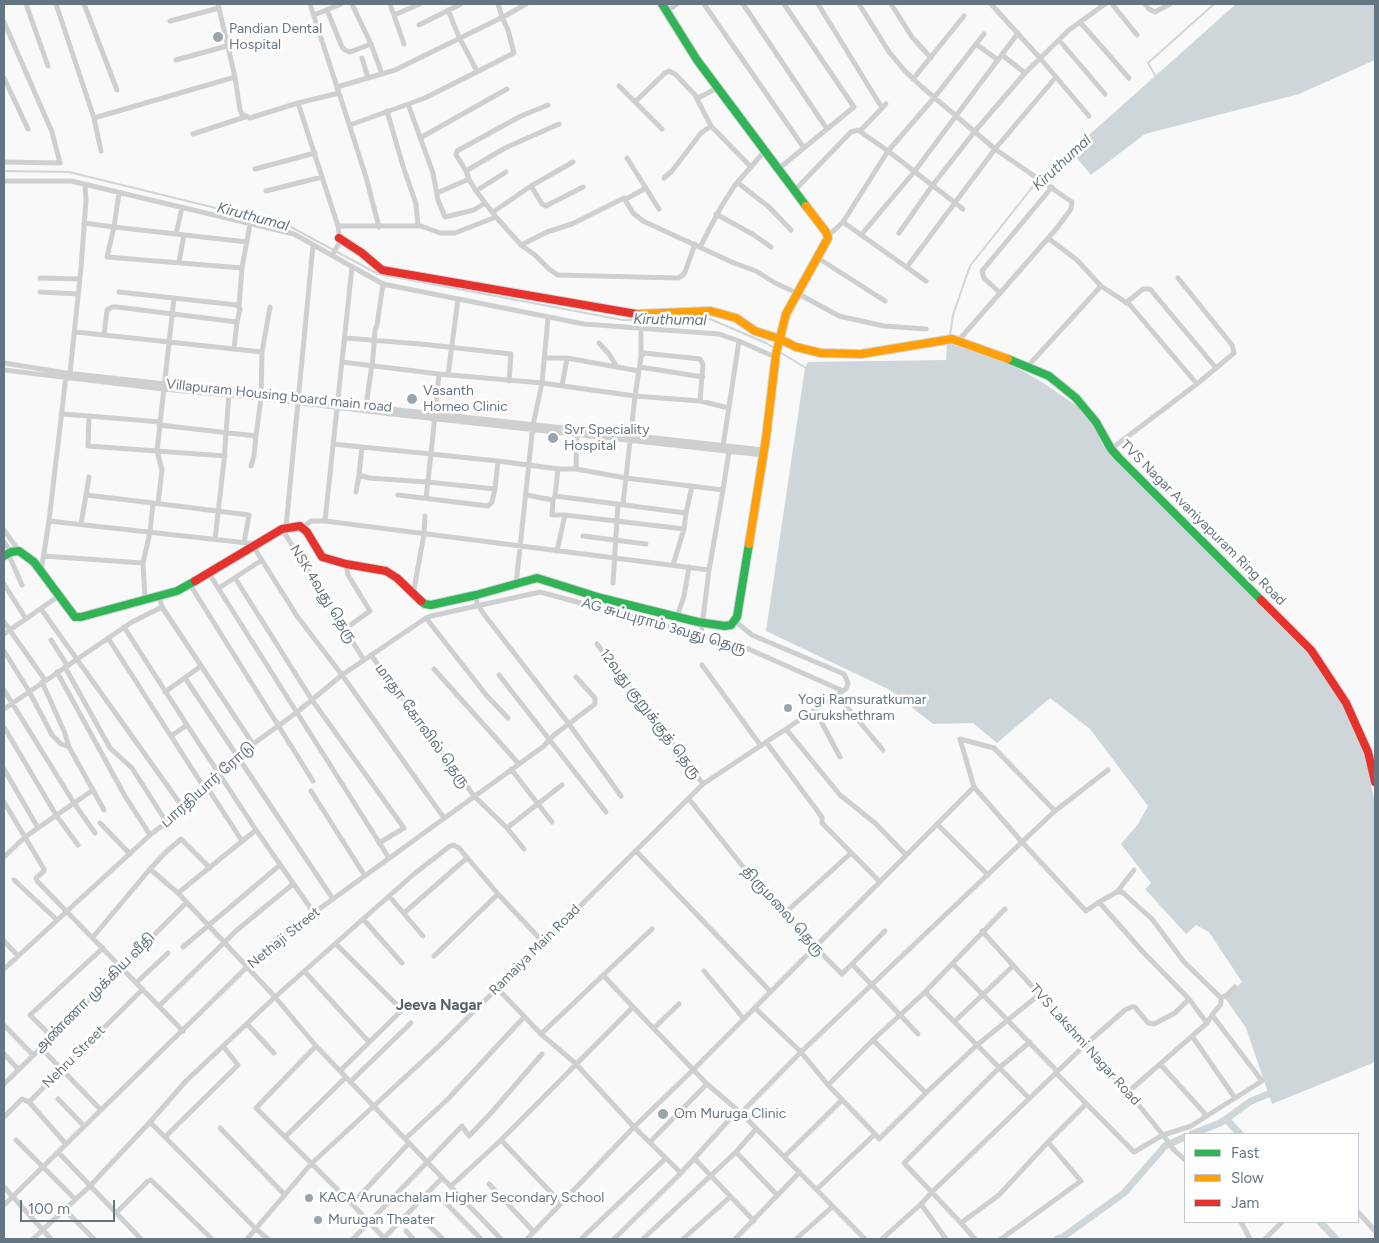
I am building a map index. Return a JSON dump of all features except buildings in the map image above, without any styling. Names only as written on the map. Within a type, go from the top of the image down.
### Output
[{"type":"street","points":[[26,4],[48,66]]},
{"type":"street","points":[[56,4],[94,118],[101,151]]},
{"type":"street","points":[[84,4],[117,90]]},
{"type":"street","points":[[310,4],[366,177],[378,226]]},
{"type":"street","points":[[314,16],[340,4]]},
{"type":"street","points":[[352,4],[371,44],[382,74]]},
{"type":"street","points":[[390,4],[404,44]]},
{"type":"street","points":[[394,15],[420,4]]},
{"type":"street","points":[[419,25],[461,4]]},
{"type":"street","points":[[350,125],[425,98],[514,53],[498,4]]},
{"type":"street","points":[[193,134],[245,117],[250,118],[395,70],[526,4]]},
{"type":"street","points":[[430,612],[477,600],[537,578],[554,590],[633,611],[677,617],[702,629],[725,626],[737,617],[764,452],[776,356],[786,314],[828,241],[828,236],[696,60],[664,7],[676,4]]},
{"type":"street","points":[[704,4],[804,148]]},
{"type":"street","points":[[743,4],[827,129]]},
{"type":"street","points":[[778,170],[854,107],[784,4]]},
{"type":"street","points":[[818,4],[884,106],[860,131]]},
{"type":"street","points":[[859,4],[889,52],[913,79],[996,148],[1070,200],[1072,206],[1048,238],[1000,293],[952,339]]},
{"type":"street","points":[[892,4],[912,37],[931,58]]},
{"type":"street","points":[[991,4],[1089,116]]},
{"type":"street","points":[[899,233],[932,186],[975,131],[1025,72],[1080,22],[1105,4]]},
{"type":"street","points":[[1112,4],[1137,36]]},
{"type":"street","points":[[1145,4],[1155,12],[1170,4]]},
{"type":"street","points":[[170,21],[218,6],[235,77],[240,110],[245,117]]},
{"type":"street","points":[[327,10],[345,50],[350,52],[371,44]]},
{"type":"street","points":[[448,10],[459,38],[477,71]]},
{"type":"street","points":[[913,79],[964,16]]},
{"type":"street","points":[[4,22],[52,132],[60,163],[4,162]]},
{"type":"street","points":[[1080,22],[1129,78]]},
{"type":"street","points":[[828,236],[843,222],[888,151],[934,98],[984,34]]},
{"type":"street","points":[[861,235],[914,172],[1018,34]]},
{"type":"street","points":[[1059,40],[1105,94]]},
{"type":"street","points":[[976,44],[1025,72]]},
{"type":"street","points":[[176,60],[228,46]]},
{"type":"street","points":[[362,58],[368,78]]},
{"type":"street","points":[[635,102],[664,73],[669,71],[675,74],[696,97],[711,126],[751,167]]},
{"type":"street","points":[[94,118],[235,77]]},
{"type":"street","points":[[906,267],[996,148],[1056,77]]},
{"type":"street","points":[[4,78],[28,129]]},
{"type":"street","points":[[619,86],[662,129]]},
{"type":"street","points":[[696,97],[701,98],[718,88]]},
{"type":"street","points":[[420,138],[507,89]]},
{"type":"street","points":[[298,102],[338,226],[340,240],[332,254]]},
{"type":"street","points":[[408,104],[433,173],[438,200],[445,216],[474,210],[485,203]]},
{"type":"street","points":[[548,105],[457,151],[457,157],[466,171],[468,179],[485,203],[521,245],[535,255],[549,270],[558,275],[678,278],[683,276],[697,246],[716,214],[738,183],[764,152]]},
{"type":"street","points":[[387,111],[416,204],[418,226]]},
{"type":"street","points":[[466,171],[505,148],[559,124]]},
{"type":"street","points":[[664,178],[672,171],[701,133],[711,126]]},
{"type":"street","points":[[794,191],[854,130],[860,131],[888,151],[963,210]]},
{"type":"street","points":[[255,169],[314,153]]},
{"type":"street","points":[[627,158],[659,209]]},
{"type":"street","points":[[338,226],[418,226],[440,233],[455,233],[495,214],[532,186],[573,162]]},
{"type":"street","points":[[476,191],[506,172]]},
{"type":"street","points":[[266,191],[322,177]]},
{"type":"street","points":[[437,193],[468,179]]},
{"type":"street","points":[[4,181],[72,181],[294,234],[383,284],[584,324],[719,334],[739,340],[776,356]]},
{"type":"street","points":[[738,183],[770,207],[791,230]]},
{"type":"street","points":[[41,572],[67,374],[76,332],[86,200],[85,185]]},
{"type":"street","points":[[532,186],[542,204],[546,206],[583,187]]},
{"type":"street","points":[[1000,293],[984,278],[982,270],[1052,187]]},
{"type":"street","points":[[521,245],[546,232],[572,224],[622,198],[626,199],[646,188]]},
{"type":"street","points":[[119,193],[107,257],[242,268]]},
{"type":"street","points":[[626,199],[633,213],[643,221],[734,263],[756,271],[839,316],[884,326],[926,329]]},
{"type":"street","points":[[176,234],[182,208]]},
{"type":"street","points":[[716,214],[754,235],[771,247]]},
{"type":"street","points":[[843,222],[926,281]]},
{"type":"street","points":[[84,223],[247,242]]},
{"type":"street","points":[[234,349],[240,309],[242,268],[250,224]]},
{"type":"street","points":[[179,262],[184,235]]},
{"type":"street","points":[[1048,238],[1077,260],[1101,286],[1126,303],[1197,384]]},
{"type":"street","name":"TVS Nagar Avaniyapuram Ring Road","points":[[340,240],[362,253],[382,270],[632,314],[711,311],[736,318],[755,331],[780,342],[821,353],[861,354],[952,339],[1027,366],[1049,376],[1076,398],[1096,422],[1111,449],[1311,650],[1346,703],[1368,752],[1375,782]]},
{"type":"street","points":[[285,532],[313,245]]},
{"type":"street","points":[[818,258],[885,301]]},
{"type":"street","points":[[325,521],[352,267]]},
{"type":"street","points":[[40,278],[80,278]]},
{"type":"street","points":[[1111,449],[1232,355],[1234,349],[1178,278]]},
{"type":"street","points":[[366,406],[375,330],[383,284]]},
{"type":"street","points":[[1027,366],[1101,286]]},
{"type":"street","points":[[1126,303],[1143,289],[1150,289],[1216,368]]},
{"type":"street","points":[[40,292],[78,294]]},
{"type":"street","points":[[119,292],[239,306]]},
{"type":"street","points":[[145,600],[143,563],[162,470],[157,451],[174,298]]},
{"type":"street","points":[[448,375],[458,300]]},
{"type":"street","points":[[104,335],[107,310],[112,307],[237,322]]},
{"type":"street","points":[[251,466],[254,456],[261,396],[262,352],[270,307]]},
{"type":"street","points":[[516,585],[533,427],[542,383],[548,318]]},
{"type":"street","points":[[613,583],[616,558],[616,521],[626,478],[641,357],[641,328]]},
{"type":"street","points":[[76,332],[262,352]]},
{"type":"street","points":[[345,338],[511,354],[509,381]]},
{"type":"street","points":[[729,450],[723,446],[739,340]]},
{"type":"street","points":[[599,343],[617,367]]},
{"type":"street","points":[[641,357],[646,353],[698,358],[703,364],[700,401]]},
{"type":"street","points":[[545,358],[567,358],[617,367],[703,376]]},
{"type":"street","points":[[562,386],[567,358]]},
{"type":"street","points":[[342,362],[448,375],[542,383],[635,396],[700,401],[729,408]]},
{"type":"street","points":[[4,363],[67,374]]},
{"type":"street","name":"Villapuram Housing board main road","points":[[4,370],[67,374],[229,394],[631,438],[723,446],[764,452]]},
{"type":"street","points":[[426,498],[439,374]]},
{"type":"street","points":[[215,539],[225,456],[229,394]]},
{"type":"street","name":"Villapuram Housing board main road","points":[[337,405],[366,406],[434,416]]},
{"type":"street","points":[[62,414],[256,436]]},
{"type":"street","points":[[89,416],[88,446],[225,456]]},
{"type":"street","points":[[533,427],[577,434],[764,452]]},
{"type":"street","points":[[576,469],[577,434]]},
{"type":"street","points":[[333,444],[529,464],[558,469],[576,469],[626,478],[723,490]]},
{"type":"street","points":[[356,492],[362,447]]},
{"type":"street","points":[[702,629],[709,570],[729,450]]},
{"type":"street","points":[[398,495],[488,506],[492,502],[495,489],[498,461]]},
{"type":"street","points":[[558,469],[552,515],[684,529]]},
{"type":"street","points":[[359,475],[369,478],[495,489]]},
{"type":"street","points":[[81,524],[89,477]]},
{"type":"street","points":[[673,565],[684,529],[692,486]]},
{"type":"street","points":[[86,495],[249,515],[244,542]]},
{"type":"street","points":[[526,495],[621,504],[686,513]]},
{"type":"street","points":[[557,551],[565,515]]},
{"type":"street","points":[[413,595],[424,534],[425,516]]},
{"type":"street","points":[[49,521],[244,542],[255,548],[297,616],[342,675],[444,818]]},
{"type":"street","points":[[303,527],[311,522],[325,521],[709,570]]},
{"type":"street","points":[[4,709],[177,591],[210,576],[255,548],[297,526],[303,527],[308,532],[322,558],[347,569],[386,571],[397,578],[413,595],[425,604],[487,696],[508,718]]},
{"type":"street","points":[[4,530],[12,564],[22,585]]},
{"type":"street","name":"NSK 4வது தெரு","points":[[285,532],[364,660]]},
{"type":"street","points":[[583,536],[646,544]]},
{"type":"street","points":[[4,542],[10,553]]},
{"type":"street","points":[[10,553],[27,556],[41,572],[56,599],[78,618],[145,600],[160,602],[253,744]]},
{"type":"street","points":[[44,556],[143,563]]},
{"type":"street","points":[[219,588],[262,560]]},
{"type":"street","points":[[677,617],[684,596],[689,567]]},
{"type":"street","points":[[345,629],[370,612],[347,569]]},
{"type":"street","points":[[210,576],[389,858]]},
{"type":"street","points":[[234,578],[312,700],[404,828],[379,843]]},
{"type":"street","points":[[4,584],[26,619]]},
{"type":"street","points":[[191,586],[313,781]]},
{"type":"street","name":"AG சுப்புராம் 3வது தெரு","points":[[477,600],[554,590],[600,603]]},
{"type":"street","points":[[4,634],[56,599]]},
{"type":"street","points":[[477,600],[621,796]]},
{"type":"street","points":[[41,609],[78,658],[184,809]]},
{"type":"street","name":"AG சுப்புராம் 3வது தெரு","points":[[633,611],[702,629],[846,688]]},
{"type":"street","name":"பாரதியார் ரோடு","points":[[4,969],[150,835],[184,809],[253,744],[296,713],[342,675],[430,612]]},
{"type":"street","points":[[734,621],[752,635],[844,674],[846,688]]},
{"type":"street","points":[[4,622],[44,681],[69,747],[104,810]]},
{"type":"street","points":[[124,628],[219,776],[314,913]]},
{"type":"street","points":[[108,638],[242,841]]},
{"type":"street","points":[[51,640],[110,748],[132,768],[167,822]]},
{"type":"street","name":"12வது குறுக்குத் தெரு","points":[[597,644],[704,784]]},
{"type":"street","points":[[4,650],[29,691],[52,735],[61,744],[69,747]]},
{"type":"street","name":"மாதா கோவில் தெரு","points":[[371,655],[474,796],[507,828],[524,849]]},
{"type":"street","points":[[702,665],[822,817],[822,823],[880,882]]},
{"type":"street","points":[[165,692],[201,666]]},
{"type":"street","points":[[434,669],[519,764]]},
{"type":"street","points":[[57,672],[126,796],[150,835]]},
{"type":"street","points":[[499,675],[606,812]]},
{"type":"street","name":"Nethaji Street","points":[[4,1205],[275,941],[544,746],[596,704],[595,698],[576,677]]},
{"type":"street","points":[[185,678],[333,899]]},
{"type":"street","name":"Ramaiya Main Road","points":[[247,1239],[312,1164],[497,988],[704,784],[846,688]]},
{"type":"street","points":[[4,690],[74,803],[95,833]]},
{"type":"street","points":[[837,695],[883,750]]},
{"type":"street","points":[[815,710],[840,757]]},
{"type":"street","points":[[171,736],[187,725]]},
{"type":"street","points":[[4,726],[56,815],[78,845]]},
{"type":"street","points":[[786,729],[840,795],[875,823],[906,855]]},
{"type":"street","points":[[1055,811],[994,748],[960,739],[974,787],[1086,911],[1117,892],[1134,870]]},
{"type":"street","points":[[4,769],[38,828]]},
{"type":"street","points":[[511,770],[552,822]]},
{"type":"street","points":[[614,1239],[681,1173],[739,1111],[871,985],[1055,811],[1108,770]]},
{"type":"street","points":[[507,828],[562,785]]},
{"type":"street","points":[[527,1239],[634,1127],[744,1020],[974,787]]},
{"type":"street","points":[[4,857],[25,837],[93,790]]},
{"type":"street","points":[[311,791],[365,876]]},
{"type":"street","name":"திருமலை தெரு","points":[[689,799],[748,873],[815,948],[842,974],[852,964]]},
{"type":"street","points":[[4,802],[44,870],[36,880],[183,1031]]},
{"type":"street","points":[[100,823],[130,854]]},
{"type":"street","points":[[937,824],[988,875]]},
{"type":"street","points":[[178,893],[256,830]]},
{"type":"street","points":[[93,937],[150,869],[182,839],[210,868]]},
{"type":"street","points":[[32,1239],[90,1186],[186,1081],[275,997],[414,874],[450,846],[456,846],[543,942]]},
{"type":"street","points":[[636,851],[771,992]]},
{"type":"street","points":[[785,913],[851,853]]},
{"type":"street","points":[[404,913],[466,858]]},
{"type":"street","points":[[183,947],[280,865]]},
{"type":"street","points":[[150,869],[178,893],[208,924],[275,997],[316,1046],[502,1239]]},
{"type":"street","points":[[14,880],[57,920]]},
{"type":"street","points":[[159,1006],[224,942],[293,884]]},
{"type":"street","points":[[1117,892],[1122,892],[1132,899],[1147,914],[1184,962],[1221,998],[1221,1004],[1207,1023],[1128,1092]]},
{"type":"street","points":[[434,956],[498,894]]},
{"type":"street","points":[[389,896],[423,936]]},
{"type":"street","name":"அண்ணா முக்கிய வீதி","points":[[4,1084],[186,902]]},
{"type":"street","points":[[1099,902],[1143,952],[1189,999],[1207,1023]]},
{"type":"street","points":[[828,1085],[925,992],[1006,908]]},
{"type":"street","points":[[364,920],[402,963]]},
{"type":"street","points":[[541,1034],[652,929]]},
{"type":"street","points":[[885,931],[852,964],[918,1034]]},
{"type":"street","name":"TVS Lakshmi Nagar Road","points":[[982,931],[1128,1092],[1174,1150],[1184,1159]]},
{"type":"street","points":[[4,941],[18,956]]},
{"type":"street","points":[[336,944],[402,1010],[340,1071]]},
{"type":"street","points":[[52,1037],[30,1015],[103,948]]},
{"type":"street","points":[[137,982],[168,953]]},
{"type":"street","points":[[953,964],[1009,1020],[1086,1104],[1134,1152],[1164,1135],[1191,1126],[1262,1081],[1212,1015]]},
{"type":"street","points":[[954,1022],[1013,966]]},
{"type":"street","points":[[704,971],[744,1020]]},
{"type":"street","points":[[305,972],[369,1042]]},
{"type":"street","points":[[603,975],[693,1070],[785,1156],[832,1207],[865,1239]]},
{"type":"street","points":[[1221,998],[1235,987]]},
{"type":"street","points":[[497,988],[541,1034],[575,1063],[634,1127],[681,1173]]},
{"type":"street","name":"Nehru Street","points":[[4,1117],[22,1099],[29,1102],[143,989]]},
{"type":"street","points":[[925,992],[1029,1098]]},
{"type":"street","points":[[755,1008],[801,1052],[828,1085],[879,1139],[977,1046],[1040,994]]},
{"type":"street","points":[[882,1239],[921,1204],[1056,1072],[1131,1006],[1135,1007],[1148,1023],[1154,1024],[1175,1013],[1189,999]]},
{"type":"street","points":[[654,1028],[679,1004]]},
{"type":"street","points":[[450,1186],[501,1140],[575,1063],[633,1007]]},
{"type":"street","points":[[405,1138],[448,1099],[524,1017]]},
{"type":"street","points":[[285,1137],[412,1023]]},
{"type":"street","points":[[247,1024],[274,1053]]},
{"type":"street","points":[[4,1025],[33,1055]]},
{"type":"street","points":[[1192,1036],[1235,1098]]},
{"type":"street","points":[[873,1040],[926,1093]]},
{"type":"street","points":[[975,1239],[904,1163],[999,1068],[1030,1042]]},
{"type":"street","points":[[165,1137],[238,1065],[223,1046]]},
{"type":"street","points":[[316,1046],[256,1108],[352,1204],[384,1239],[442,1178]]},
{"type":"street","points":[[41,1048],[101,1110]]},
{"type":"street","points":[[4,1054],[18,1069]]},
{"type":"street","points":[[353,1239],[462,1126],[469,1136],[542,1054]]},
{"type":"street","points":[[1160,1064],[1207,1116]]},
{"type":"street","points":[[650,1142],[707,1084]]},
{"type":"street","points":[[58,1098],[84,1126]]},
{"type":"street","points":[[785,1156],[842,1100]]},
{"type":"street","points":[[29,1102],[66,1144]]},
{"type":"street","points":[[961,1223],[998,1195],[1086,1104]]},
{"type":"street","points":[[150,1122],[268,1239]]},
{"type":"street","points":[[220,1128],[285,1195]]},
{"type":"street","points":[[643,1239],[736,1152],[756,1129]]},
{"type":"street","points":[[817,1189],[874,1134]]},
{"type":"street","points":[[16,1140],[75,1199]]},
{"type":"street","points":[[501,1140],[561,1204]]},
{"type":"street","points":[[1001,1239],[1081,1182],[1048,1142]]},
{"type":"street","points":[[352,1204],[409,1143]]},
{"type":"street","points":[[58,1152],[141,1239]]},
{"type":"street","points":[[736,1152],[777,1194]]},
{"type":"street","points":[[694,1158],[709,1176],[754,1221]]},
{"type":"street","points":[[581,1239],[665,1159]]},
{"type":"street","points":[[735,1239],[800,1172]]},
{"type":"street","points":[[116,1213],[148,1181],[152,1180],[212,1239]]},
{"type":"street","points":[[490,1184],[534,1232]]},
{"type":"street","points":[[4,1187],[51,1239]]},
{"type":"street","points":[[440,1197],[482,1239]]},
{"type":"street","points":[[683,1239],[730,1197]]},
{"type":"street","points":[[921,1204],[946,1239]]},
{"type":"street","points":[[796,1239],[832,1207]]},
{"type":"street","points":[[64,1209],[94,1239]]},
{"type":"street","points":[[1359,1213],[1375,1231]]},
{"type":"street","points":[[421,1218],[443,1239]]},
{"type":"street","points":[[1242,1223],[1250,1239]]},
{"type":"street","points":[[1265,1239],[1281,1223]]},
{"type":"street","points":[[406,1232],[413,1239]]},
{"type":"shaded area","points":[[1236,4],[1375,4],[1375,60],[1299,94],[1145,134],[1091,175],[1071,151]]},
{"type":"shaded area","points":[[947,343],[1002,359],[1042,382],[1087,413],[1115,460],[1309,654],[1343,704],[1363,749],[1375,803],[1375,1062],[1272,1104],[1246,1028],[1225,998],[1242,982],[1209,932],[1196,925],[1186,934],[1145,889],[1151,883],[1121,844],[1138,824],[1148,806],[1090,729],[1050,698],[997,743],[973,723],[933,724],[890,690],[766,631],[805,368],[808,362],[946,360]]},
{"type":"waterway","name":"Kiruthumal","points":[[1156,77],[1148,63],[1214,4]]},
{"type":"waterway","name":"Kiruthumal","points":[[950,336],[953,315],[970,266],[1034,185],[1072,150]]},
{"type":"waterway","name":"Kiruthumal","points":[[4,171],[69,172],[289,226],[378,274],[623,320],[710,319],[774,348]]},
{"type":"waterway","name":"Kiruthumal","points":[[778,351],[806,368]]},
{"type":"waterway","points":[[1226,1119],[1251,1101],[1276,1091]]},
{"type":"waterway","points":[[1195,1133],[1226,1119],[1239,1133]]},
{"type":"waterway","points":[[1057,1239],[1063,1237],[1124,1193],[1165,1146],[1184,1137]]},
{"type":"waterway","points":[[1321,1223],[1336,1239]]},
{"type":"traffic: fast","points":[[662,4],[697,60],[806,206]]},
{"type":"traffic: fast","points":[[1008,359],[1049,376],[1076,398],[1096,422],[1111,449],[1119,458],[1261,600]]},
{"type":"traffic: fast","points":[[421,601],[431,605],[537,578],[601,598],[698,622],[725,626],[731,625],[737,617],[749,544]]},
{"type":"traffic: fast","points":[[4,556],[11,552],[19,551],[34,562],[75,617],[177,591],[195,581]]},
{"type":"traffic: slow","points":[[749,544],[766,438],[776,354],[786,314],[828,238],[826,232],[806,206]]},
{"type":"traffic: slow","points":[[636,314],[711,311],[736,318],[755,331],[780,339],[796,347],[821,353],[861,354],[952,339],[1008,359]]},
{"type":"traffic: jam","points":[[339,238],[362,253],[382,270],[636,314]]},
{"type":"traffic: jam","points":[[195,581],[282,529],[300,526],[307,532],[322,557],[346,564],[386,571],[397,578],[421,601]]},
{"type":"traffic: jam","points":[[1261,600],[1311,650],[1346,703],[1368,752],[1375,782]]},
{"type":"place","name":"Pandian Dental Hospital","points":[[218,37]]},
{"type":"place","name":"Vasanth Homeo Clinic","points":[[412,399]]},
{"type":"place","name":"Svr Speciality Hospital","points":[[553,438]]},
{"type":"place","name":"Yogi Ramsuratkumar Gurukshethram","points":[[788,708]]},
{"type":"place","name":"Om Muruga Clinic","points":[[663,1114]]},
{"type":"place","name":"KACA Arunachalam Higher Secondary School","points":[[309,1198]]},
{"type":"place","name":"Murugan Theater","points":[[318,1220]]},
{"type":"district","name":"Jeeva Nagar","points":[[439,1006]]}]
